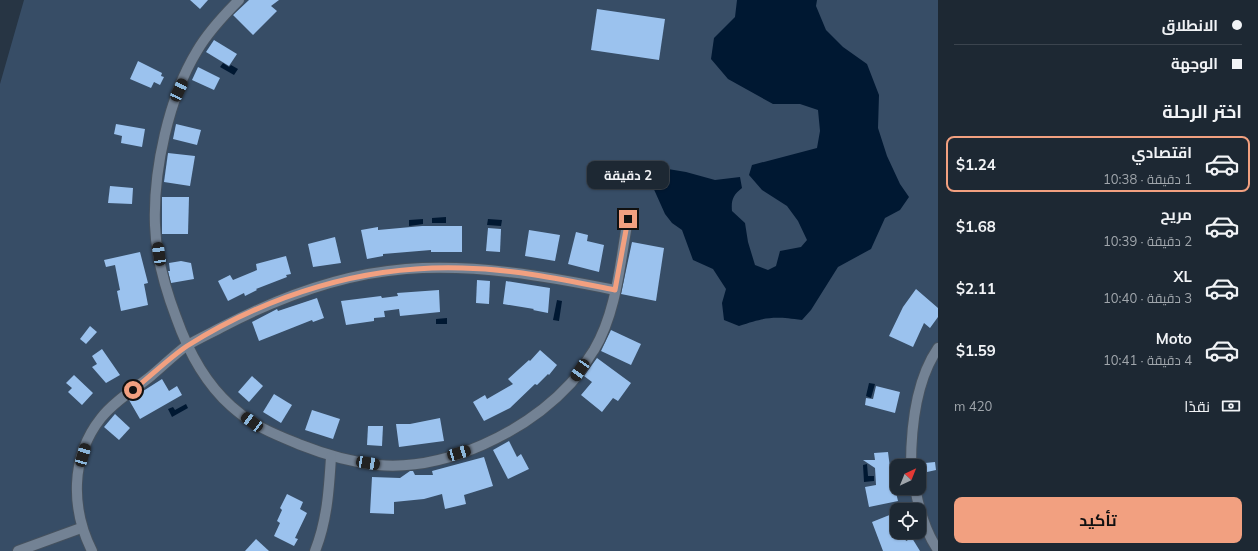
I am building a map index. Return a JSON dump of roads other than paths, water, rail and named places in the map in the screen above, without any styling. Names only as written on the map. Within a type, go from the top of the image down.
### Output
[{"type":"street","points":[[239,0],[197,50],[173,103],[158,166],[155,225],[163,283],[186,346],[205,376],[231,406],[263,430],[331,457],[380,465],[423,464],[472,450],[505,434],[537,414],[572,382],[595,348],[608,319],[628,219]]},
{"type":"street","points":[[92,551],[81,528],[76,505],[77,477],[86,445],[100,418],[122,398],[186,346],[260,307],[314,287],[360,276],[406,269],[463,268],[507,271],[566,280],[615,290]]},
{"type":"street","points":[[911,459],[915,409],[924,378],[938,348]]},
{"type":"street","points":[[315,551],[323,530],[329,493],[331,457]]},
{"type":"street","points":[[916,495],[932,542],[938,550]]},
{"type":"street","points":[[18,551],[81,528]]}]
